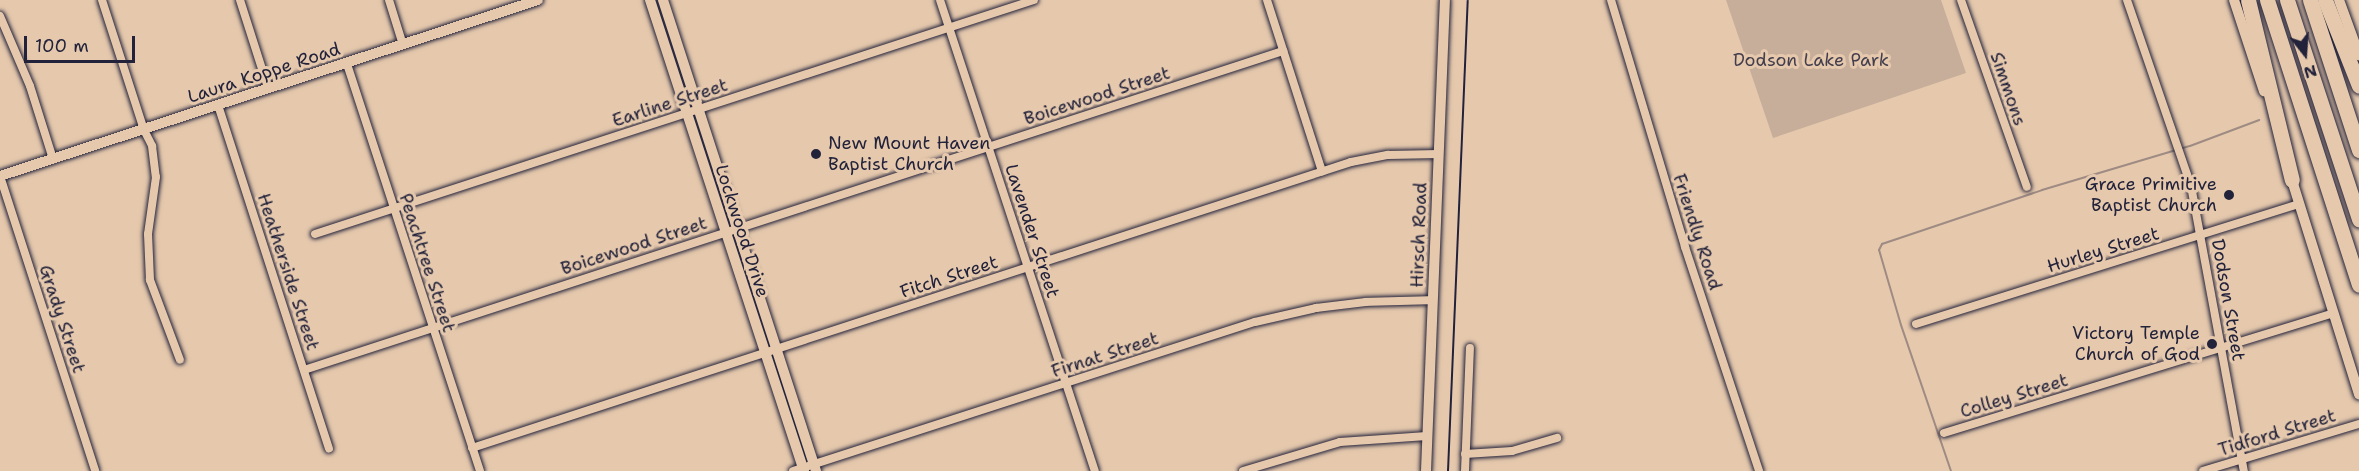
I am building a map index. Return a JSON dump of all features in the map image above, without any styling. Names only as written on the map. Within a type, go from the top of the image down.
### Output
[{"type":"highway","points":[[2248,0],[2292,180]]},
{"type":"highway","points":[[2267,0],[2359,284]]},
{"type":"highway","points":[[2287,0],[2359,219]]},
{"type":"highway","points":[[2310,0],[2359,150]]},
{"type":"highway","points":[[2325,0],[2359,86]]},
{"type":"main road","name":"Laura Koppe Road","points":[[0,176],[538,0]]},
{"type":"main road","name":"Lockwood Drive","points":[[650,0],[726,231],[800,470]]},
{"type":"main road","name":"Lockwood Drive","points":[[663,0],[815,468]]},
{"type":"main road","name":"Hirsch Road","points":[[1426,471],[1445,0]]},
{"type":"main road","points":[[2234,0],[2359,394]]},
{"type":"main road","points":[[2339,0],[2359,55]]},
{"type":"street","points":[[102,0],[144,129],[152,146],[156,177],[154,206],[147,234],[150,280],[180,360]]},
{"type":"street","points":[[240,0],[268,88]]},
{"type":"street","points":[[389,0],[403,45]]},
{"type":"street","name":"Lavender Street","points":[[940,0],[1095,471]]},
{"type":"street","name":"Earline Street","points":[[315,234],[1034,0]]},
{"type":"street","points":[[1267,0],[1322,171]]},
{"type":"street","name":"Friendly Road","points":[[1611,0],[1682,237],[1759,471]]},
{"type":"street","name":"Simmons","points":[[1961,0],[2027,187]]},
{"type":"street","name":"Dodson Street","points":[[2127,0],[2182,155],[2201,235],[2244,471]]},
{"type":"street","points":[[0,16],[3,37],[30,87],[53,159]]},
{"type":"street","name":"Boicewood Street","points":[[304,369],[1283,51]]},
{"type":"street","name":"Peachtree Street","points":[[346,64],[480,471]]},
{"type":"street","name":"Heatherside Street","points":[[218,105],[329,447]]},
{"type":"street","name":"Fitch Street","points":[[472,448],[1351,162],[1388,155],[1439,154]]},
{"type":"street","name":"Grady Street","points":[[0,176],[95,471]]},
{"type":"street","name":"Hurley Street","points":[[1916,324],[2300,204]]},
{"type":"street","name":"Firnat Street","points":[[800,470],[815,468],[1265,319],[1316,308],[1366,302],[1433,300]]},
{"type":"street","name":"Colley Street","points":[[1944,433],[2334,314]]},
{"type":"street","points":[[1465,471],[1470,348]]},
{"type":"street","name":"Tidford Street","points":[[2203,471],[2359,424]]},
{"type":"street","points":[[1243,471],[1340,442],[1427,436]]},
{"type":"street","points":[[1465,453],[1512,451],[1557,438]]},
{"type":"green space","name":"Dodson Lake Park","points":[[1726,0],[1941,0],[1966,73],[1773,138]]},
{"type":"waterway","points":[[1951,471],[1901,325],[1879,250],[1882,244],[2042,190],[2190,146],[2259,120]]},
{"type":"railway","points":[[1448,471],[1468,0]]},
{"type":"place","name":"New Mount Haven Baptist Church","points":[[816,154]]},
{"type":"place","name":"Grace Primitive Baptist Church","points":[[2229,195]]},
{"type":"place","name":"Victory Temple Church of God","points":[[2212,344]]}]
